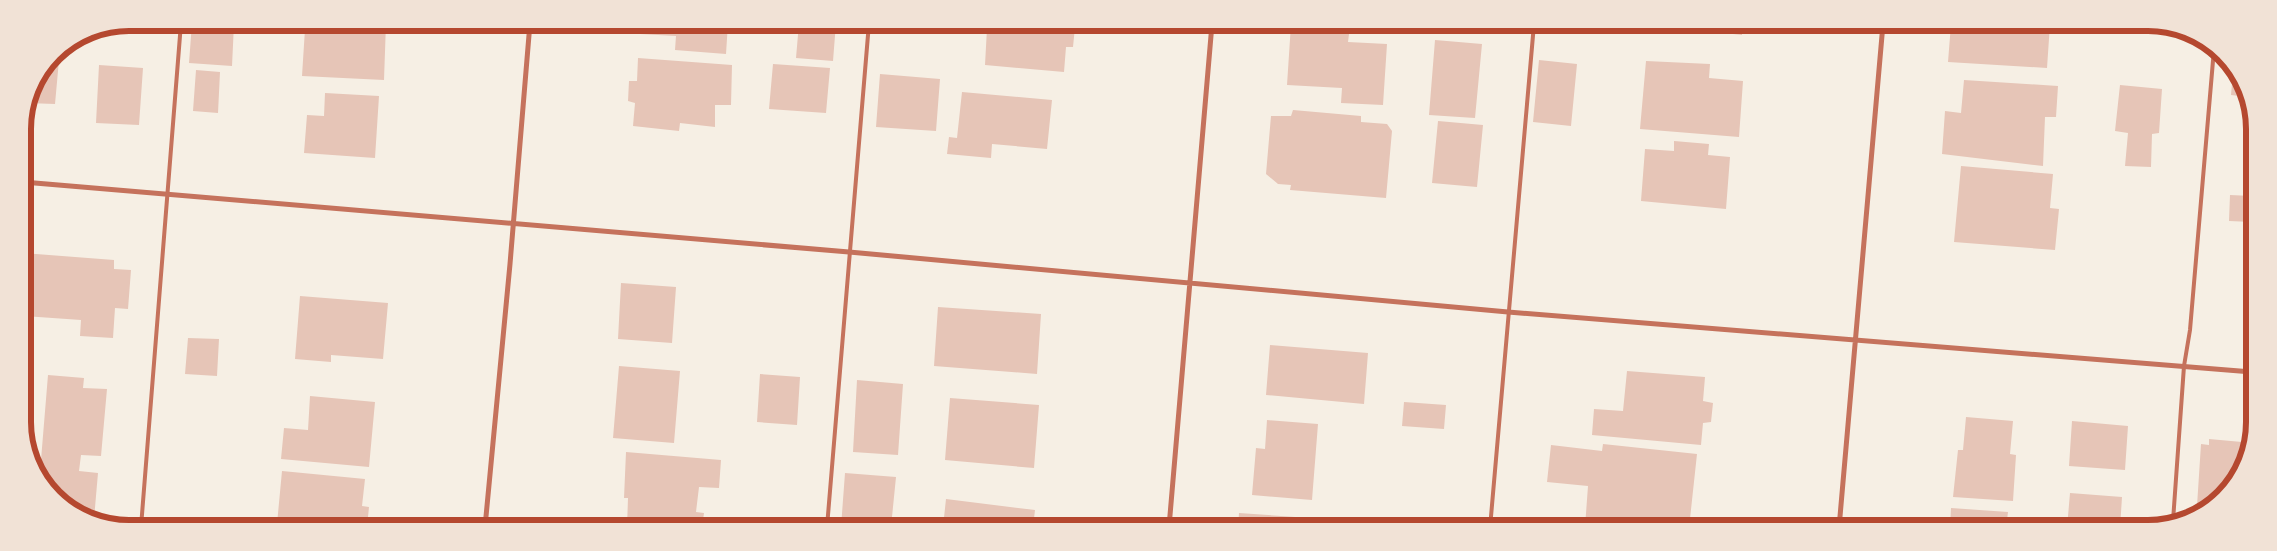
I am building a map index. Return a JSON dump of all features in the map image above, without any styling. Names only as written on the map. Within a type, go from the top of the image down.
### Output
[{"type":"street","points":[[486,520],[514,225],[529,31]]},
{"type":"street","points":[[1170,520],[1211,31]]},
{"type":"street","points":[[1840,520],[1882,31]]},
{"type":"street","points":[[31,183],[167,196],[849,252],[1508,312],[2246,371]]},
{"type":"lane","points":[[141,520],[180,31]]},
{"type":"lane","points":[[828,520],[868,31]]},
{"type":"lane","points":[[1491,520],[1533,31]]},
{"type":"lane","points":[[2173,516],[2184,366],[2190,330],[2213,56]]},
{"type":"building","points":[[191,31],[234,31],[232,66],[189,63]]},
{"type":"building","points":[[305,31],[386,31],[384,80],[302,76]]},
{"type":"building","points":[[640,31],[727,31],[726,54],[675,50],[676,36],[640,34]]},
{"type":"building","points":[[798,31],[835,31],[833,61],[796,58]]},
{"type":"building","points":[[987,31],[1075,31],[1073,47],[1066,47],[1064,72],[985,65]]},
{"type":"building","points":[[1291,31],[1349,31],[1348,42],[1387,44],[1383,105],[1341,103],[1342,88],[1287,85]]},
{"type":"building","points":[[1705,31],[1742,31],[1742,35]]},
{"type":"building","points":[[1950,31],[2050,31],[2047,68],[1948,62]]},
{"type":"building","points":[[1435,40],[1482,44],[1475,118],[1429,115]]},
{"type":"building","points":[[638,58],[732,65],[731,105],[715,105],[715,127],[680,123],[679,131],[633,126],[635,103],[628,101],[629,81],[637,81]]},
{"type":"building","points":[[1539,60],[1577,64],[1571,126],[1533,122]]},
{"type":"building","points":[[59,61],[55,104],[35,103],[44,80]]},
{"type":"building","points":[[1646,61],[1710,64],[1709,78],[1743,81],[1739,137],[1640,129]]},
{"type":"building","points":[[773,64],[830,68],[826,113],[769,109]]},
{"type":"building","points":[[99,65],[143,68],[139,125],[96,123]]},
{"type":"building","points":[[196,70],[220,72],[218,113],[193,111]]},
{"type":"building","points":[[880,74],[940,79],[936,131],[876,127]]},
{"type":"building","points":[[1964,80],[2058,86],[2056,117],[2045,117],[2043,166],[1942,154],[1945,111],[1961,113]]},
{"type":"building","points":[[2232,80],[2240,96],[2231,95]]},
{"type":"building","points":[[2120,85],[2162,89],[2159,133],[2152,134],[2151,167],[2125,166],[2128,133],[2115,131]]},
{"type":"building","points":[[962,92],[1052,100],[1047,149],[992,144],[991,158],[947,154],[949,137],[957,138]]},
{"type":"building","points":[[325,93],[379,96],[375,158],[304,153],[307,115],[324,116]]},
{"type":"building","points":[[1293,110],[1361,116],[1361,122],[1387,124],[1392,131],[1386,198],[1290,190],[1291,185],[1278,184],[1266,174],[1271,116],[1291,116]]},
{"type":"building","points":[[1438,121],[1483,125],[1477,187],[1432,183]]},
{"type":"building","points":[[1674,141],[1709,144],[1708,155],[1730,157],[1726,209],[1641,201],[1645,149],[1674,151]]},
{"type":"building","points":[[1961,166],[2053,174],[2050,208],[2059,209],[2055,250],[1954,242]]},
{"type":"building","points":[[2230,195],[2246,196],[2246,222],[2229,221]]},
{"type":"building","points":[[31,254],[114,260],[114,269],[131,270],[128,309],[115,308],[113,338],[80,336],[81,320],[31,316]]},
{"type":"building","points":[[621,283],[676,287],[672,343],[618,339]]},
{"type":"building","points":[[300,296],[388,303],[383,359],[331,355],[331,362],[295,359]]},
{"type":"building","points":[[938,307],[1041,314],[1037,374],[934,366]]},
{"type":"building","points":[[188,338],[219,339],[217,376],[185,374]]},
{"type":"building","points":[[1270,345],[1368,353],[1364,404],[1266,395]]},
{"type":"building","points":[[619,366],[680,371],[674,443],[613,438]]},
{"type":"building","points":[[1627,371],[1705,377],[1703,401],[1713,403],[1711,422],[1703,423],[1701,445],[1592,435],[1594,409],[1623,411]]},
{"type":"building","points":[[760,374],[800,377],[797,425],[757,422]]},
{"type":"building","points":[[48,375],[84,378],[83,388],[107,389],[101,456],[81,455],[79,471],[98,473],[94,514],[69,500],[51,482],[41,464]]},
{"type":"building","points":[[857,380],[903,384],[898,455],[853,452]]},
{"type":"building","points":[[310,396],[375,402],[369,467],[281,459],[284,428],[308,430]]},
{"type":"building","points":[[950,398],[1039,405],[1034,468],[945,460]]},
{"type":"building","points":[[1404,402],[1446,405],[1444,429],[1402,426]]},
{"type":"building","points":[[1966,417],[2013,421],[2010,454],[2016,455],[2013,501],[1953,497],[1958,450],[1963,450]]},
{"type":"building","points":[[1267,420],[1318,424],[1312,500],[1252,495],[1256,448],[1265,449]]},
{"type":"building","points":[[2072,421],[2128,426],[2125,470],[2069,466]]},
{"type":"building","points":[[2209,439],[2244,442],[2236,465],[2226,482],[2212,496],[2197,506],[2201,444],[2209,445]]},
{"type":"building","points":[[1603,444],[1697,454],[1690,520],[1586,520],[1588,486],[1547,482],[1551,445],[1602,451]]},
{"type":"building","points":[[626,452],[721,460],[719,488],[699,487],[696,512],[704,513],[703,520],[627,520],[628,498],[624,498]]},
{"type":"building","points":[[282,471],[365,479],[362,506],[369,507],[368,520],[277,520]]},
{"type":"building","points":[[845,473],[896,477],[892,520],[842,520]]},
{"type":"building","points":[[2070,493],[2122,497],[2121,520],[2068,520]]},
{"type":"building","points":[[946,499],[1035,510],[1034,520],[944,520]]},
{"type":"building","points":[[1951,508],[2008,512],[2007,520],[1950,520]]},
{"type":"building","points":[[1239,513],[1339,520],[1238,520]]}]
